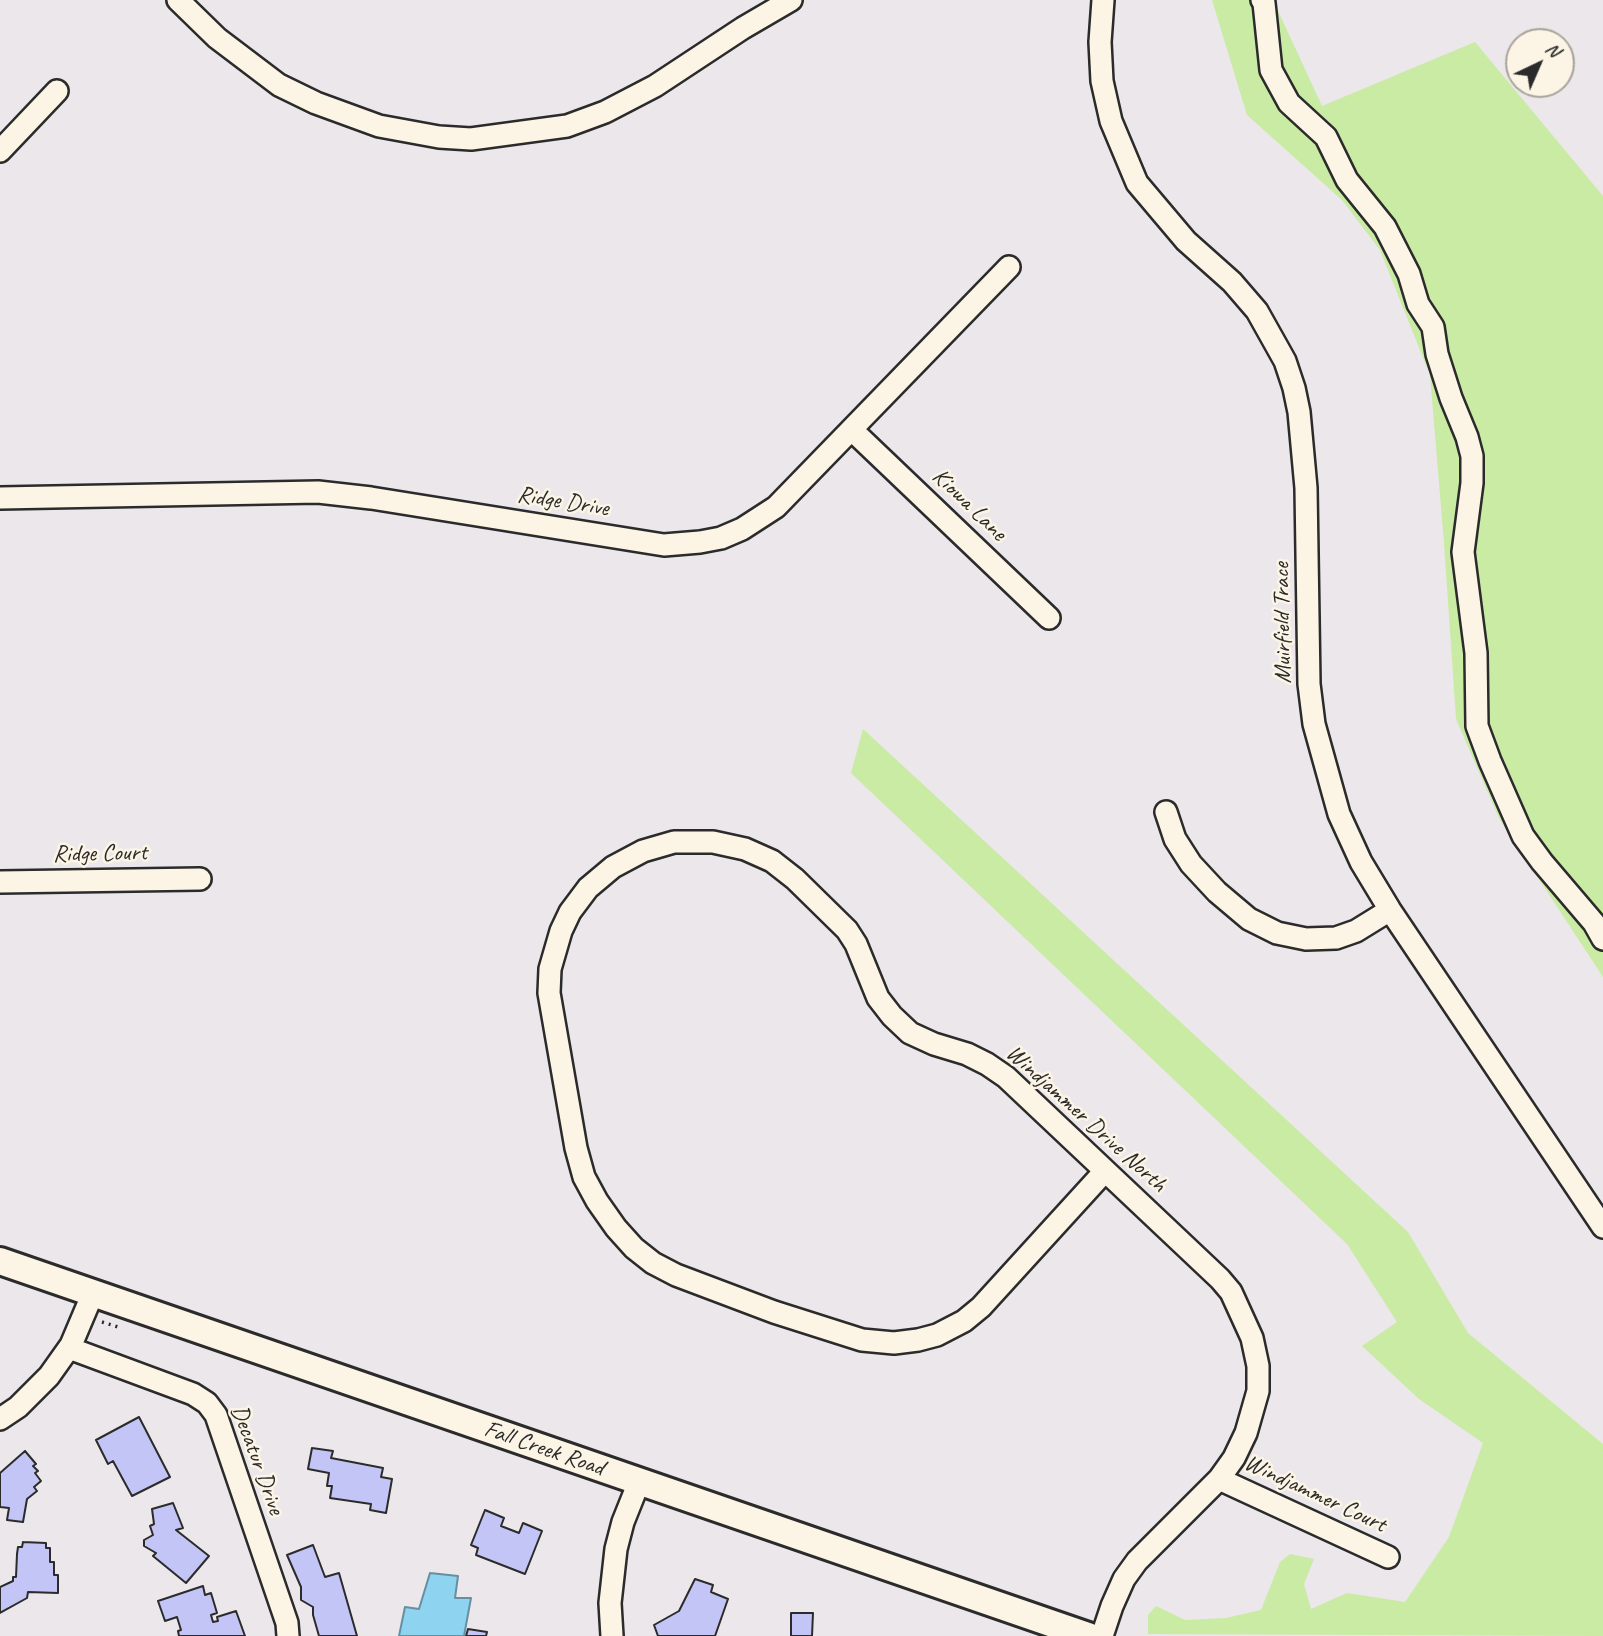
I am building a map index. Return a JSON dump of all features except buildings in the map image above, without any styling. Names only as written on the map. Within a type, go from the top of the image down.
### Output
[{"type":"main road","name":"Fall Creek Road","points":[[0,1261],[1088,1636]]},
{"type":"street","points":[[178,0],[217,38],[279,85],[316,103],[379,126],[439,137],[471,139],[567,126],[605,112],[655,86],[792,0]]},
{"type":"street","name":"Muirfield Trace","points":[[1103,0],[1100,42],[1102,81],[1111,121],[1137,183],[1171,224],[1232,282],[1257,312],[1280,351],[1294,388],[1299,412],[1306,488],[1309,684],[1314,723],[1339,814],[1361,862],[1390,910],[1603,1227]]},
{"type":"street","points":[[1262,0],[1271,70],[1289,103],[1326,137],[1347,180],[1385,226],[1409,274],[1418,304],[1433,327],[1437,354],[1472,456],[1472,484],[1463,552],[1476,653],[1477,726],[1523,836],[1594,923],[1603,939]]},
{"type":"street","points":[[0,151],[57,91]]},
{"type":"street","name":"Ridge Drive","points":[[0,498],[318,492],[664,545],[721,538],[759,520],[776,507],[1009,267]]},
{"type":"street","name":"Kiowa Lane","points":[[852,430],[1049,618]]},
{"type":"street","points":[[1166,812],[1175,839],[1191,864],[1217,892],[1249,919],[1277,933],[1306,939],[1336,938],[1356,931],[1390,910]]},
{"type":"street","name":"Windjammer Drive North","points":[[1102,1636],[1116,1597],[1137,1561],[1220,1479],[1234,1458],[1254,1409],[1258,1391],[1258,1366],[1252,1338],[1231,1292],[1220,1279],[1105,1171],[995,1069],[967,1054],[934,1044],[904,1027],[878,998],[856,944],[838,919],[796,879],[772,861],[745,849],[713,842],[674,842],[643,851],[613,867],[588,888],[570,912],[554,951],[549,993],[574,1137],[584,1177],[616,1228],[634,1248],[653,1263],[676,1275],[774,1312],[862,1340],[894,1343],[937,1335],[964,1321],[981,1307],[1105,1171]]},
{"type":"street","name":"Ridge Court","points":[[0,882],[200,879]]},
{"type":"street","points":[[0,1419],[35,1392],[50,1376],[69,1348],[93,1293]]},
{"type":"street","name":"Decatur Drive","points":[[69,1348],[193,1394],[207,1403],[216,1415],[287,1623],[288,1636]]},
{"type":"street","name":"Windjammer Court","points":[[1220,1479],[1388,1557]]},
{"type":"street","points":[[612,1636],[610,1603],[615,1549],[639,1482]]},
{"type":"green space","points":[[1212,0],[1273,0],[1322,106],[1475,42],[1505,78],[1505,98],[1522,98],[1603,196],[1603,977],[1499,818],[1456,719],[1430,375],[1380,250],[1342,200],[1247,115]]},
{"type":"green space","points":[[863,729],[1408,1232],[1468,1333],[1603,1444],[1603,1636],[1148,1634],[1148,1615],[1156,1606],[1185,1620],[1226,1618],[1261,1610],[1280,1562],[1290,1554],[1314,1559],[1304,1584],[1311,1609],[1347,1593],[1405,1602],[1449,1537],[1483,1443],[1419,1399],[1362,1346],[1397,1322],[1347,1244],[851,773]]},
{"type":"water","points":[[430,1573],[458,1576],[455,1598],[471,1598],[464,1636],[399,1636],[405,1607],[419,1609]]}]
